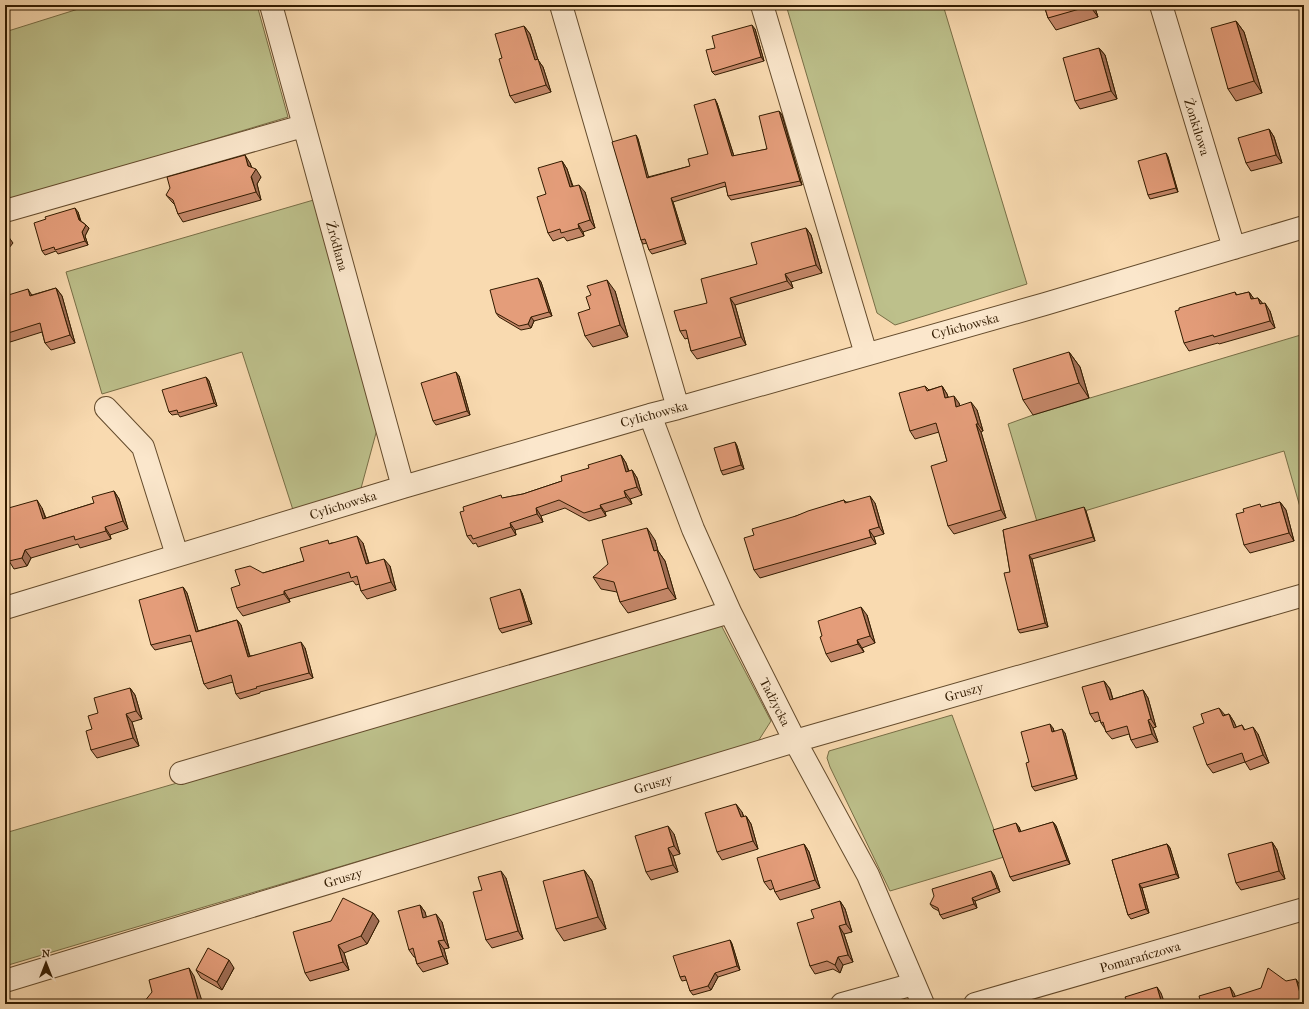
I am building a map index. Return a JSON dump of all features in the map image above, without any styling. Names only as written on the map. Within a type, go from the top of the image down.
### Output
[{"type":"street","name":"Źródlana","points":[[270,5],[403,487]]},
{"type":"street","points":[[561,5],[678,408]]},
{"type":"street","points":[[762,5],[866,354]]},
{"type":"street","name":"Żonkilowa","points":[[1161,5],[1234,248]]},
{"type":"street","points":[[5,211],[303,126]]},
{"type":"street","name":"Cylichowska","points":[[5,608],[403,487],[650,415],[1045,304],[1304,227]]},
{"type":"street","points":[[106,408],[143,447],[177,556]]},
{"type":"street","name":"Tadżycka","points":[[650,415],[693,529],[730,612],[795,740],[868,875],[923,1004]]},
{"type":"street","name":"Gruszy","points":[[5,981],[795,740],[1304,595]]},
{"type":"street","points":[[182,774],[730,612]]},
{"type":"street","name":"Pomarańczowa","points":[[976,1004],[1304,909]]},
{"type":"street","points":[[842,1004],[914,984]]},
{"type":"green space","points":[[5,5],[25,5],[5,11]]},
{"type":"green space","points":[[91,5],[257,5],[288,117],[5,202],[5,32]]},
{"type":"green space","points":[[786,5],[943,5],[1027,284],[895,325],[877,313]]},
{"type":"green space","points":[[317,199],[379,422],[360,492],[294,513],[242,352],[102,394],[66,272]]},
{"type":"green space","points":[[1304,334],[1304,521],[1284,451],[1038,525],[1008,424],[1033,415]]},
{"type":"green space","points":[[721,625],[771,721],[757,743],[5,966],[5,833]]},
{"type":"green space","points":[[952,715],[1004,857],[890,891],[830,767],[827,758],[829,751]]},
{"type":"building","points":[[1044,5],[1089,5],[1090,6],[1048,18]]},
{"type":"building","points":[[1236,21],[1254,81],[1228,89],[1211,28]]},
{"type":"building","points":[[752,25],[761,57],[712,72],[706,50],[715,48],[712,36]]},
{"type":"building","points":[[524,26],[535,60],[538,59],[546,85],[510,96],[499,59],[502,58],[495,34]]},
{"type":"building","points":[[1099,48],[1111,91],[1075,101],[1063,58]]},
{"type":"building","points":[[715,99],[732,156],[767,149],[759,116],[779,111],[800,181],[728,196],[725,182],[671,198],[683,240],[649,250],[645,239],[641,240],[612,142],[636,135],[647,178],[690,166],[688,159],[708,154],[694,105]]},
{"type":"building","points":[[1269,129],[1276,155],[1246,163],[1238,138]]},
{"type":"building","points":[[1166,153],[1176,188],[1148,195],[1138,161]]},
{"type":"building","points":[[245,155],[248,166],[256,169],[251,177],[256,192],[178,214],[173,200],[166,195],[170,188],[167,177]]},
{"type":"building","points":[[562,161],[570,187],[579,185],[590,220],[578,224],[579,228],[561,233],[560,229],[548,233],[537,197],[546,194],[538,168]]},
{"type":"building","points":[[75,208],[79,220],[86,225],[82,232],[85,241],[55,250],[54,247],[42,251],[34,223],[46,219],[45,217]]},
{"type":"building","points":[[806,228],[816,265],[785,274],[787,281],[730,298],[741,337],[691,351],[686,330],[680,331],[674,311],[707,303],[701,279],[757,264],[751,243]]},
{"type":"building","points":[[538,278],[549,312],[531,317],[528,324],[519,326],[496,313],[490,290]]},
{"type":"building","points":[[607,280],[620,325],[585,336],[578,313],[590,309],[586,297],[591,295],[587,286]]},
{"type":"building","points":[[56,288],[70,335],[45,343],[40,323],[5,334],[5,296],[28,289],[30,296]]},
{"type":"building","points":[[1235,292],[1236,295],[1249,292],[1251,299],[1258,298],[1260,304],[1265,303],[1270,321],[1214,337],[1213,335],[1184,343],[1175,311],[1179,310],[1179,308]]},
{"type":"building","points":[[1069,352],[1079,383],[1023,400],[1013,369]]},
{"type":"building","points":[[456,372],[467,411],[433,421],[421,383]]},
{"type":"building","points":[[206,377],[214,403],[178,413],[177,410],[169,412],[162,390]]},
{"type":"building","points":[[925,386],[927,391],[942,386],[945,398],[954,396],[956,407],[971,402],[1001,510],[948,526],[931,466],[947,461],[936,423],[910,431],[899,393]]},
{"type":"building","points":[[735,442],[741,465],[721,471],[714,448]]},
{"type":"building","points":[[621,455],[626,472],[632,470],[637,487],[624,491],[626,497],[600,505],[601,508],[584,513],[559,500],[536,508],[537,514],[510,523],[511,527],[473,539],[471,535],[467,536],[460,512],[464,511],[463,507],[501,495],[502,498],[523,494],[562,481],[561,476],[589,468],[588,465]]},
{"type":"building","points":[[114,491],[123,521],[105,527],[106,531],[75,540],[74,536],[25,550],[22,558],[9,561],[5,548],[5,509],[37,500],[43,519],[94,503],[92,497]]},
{"type":"building","points":[[870,496],[879,527],[869,530],[871,537],[754,570],[744,538],[754,535],[752,529],[844,500],[845,503]]},
{"type":"building","points":[[1280,502],[1289,533],[1244,545],[1236,514],[1244,512],[1243,509],[1260,504],[1261,507]]},
{"type":"building","points":[[1084,507],[1093,537],[1029,555],[1045,623],[1018,630],[1004,573],[1010,572],[1003,530]]},
{"type":"building","points":[[647,528],[654,551],[657,550],[668,588],[620,602],[614,582],[593,577],[608,564],[602,540]]},
{"type":"building","points":[[357,536],[366,564],[384,559],[391,582],[361,591],[357,576],[351,578],[349,572],[284,591],[284,594],[237,608],[231,588],[240,585],[235,570],[250,566],[263,573],[304,561],[300,548],[328,540],[329,544]]},
{"type":"building","points":[[183,587],[196,632],[237,620],[248,657],[301,642],[309,673],[236,694],[231,675],[204,684],[190,635],[151,645],[139,600]]},
{"type":"building","points":[[520,589],[529,621],[499,629],[490,598]]},
{"type":"building","points":[[861,607],[870,636],[857,640],[858,644],[826,654],[820,637],[822,636],[818,621]]},
{"type":"building","points":[[1104,681],[1110,700],[1143,690],[1151,719],[1148,720],[1152,734],[1131,740],[1127,726],[1106,732],[1103,722],[1101,723],[1098,712],[1090,714],[1082,687]]},
{"type":"building","points":[[130,688],[136,711],[126,714],[133,738],[91,750],[86,731],[92,729],[88,716],[98,713],[94,698]]},
{"type":"building","points":[[1304,707],[1304,718],[1300,708]]},
{"type":"building","points":[[1219,708],[1223,716],[1229,714],[1234,728],[1242,725],[1244,730],[1253,727],[1263,755],[1245,762],[1242,753],[1207,765],[1193,727],[1204,723],[1201,714]]},
{"type":"building","points":[[1050,724],[1052,732],[1062,729],[1075,775],[1032,787],[1026,763],[1029,762],[1021,732]]},
{"type":"building","points":[[736,804],[741,817],[746,816],[753,841],[717,852],[705,813]]},
{"type":"building","points":[[1053,822],[1067,860],[1010,877],[993,830],[1016,823],[1019,832]]},
{"type":"building","points":[[668,826],[674,846],[668,848],[673,865],[646,872],[635,836]]},
{"type":"building","points":[[1272,842],[1279,871],[1236,883],[1228,854]]},
{"type":"building","points":[[804,844],[815,880],[775,892],[771,880],[764,882],[757,858]]},
{"type":"building","points":[[1167,844],[1176,874],[1139,884],[1146,909],[1128,915],[1112,860]]},
{"type":"building","points":[[584,870],[598,917],[556,929],[543,881]]},
{"type":"building","points":[[501,871],[518,931],[486,940],[473,892],[482,890],[478,877]]},
{"type":"building","points":[[991,871],[997,888],[972,898],[974,904],[940,915],[938,908],[930,904],[934,896],[932,889]]},
{"type":"building","points":[[343,898],[373,913],[361,936],[338,945],[343,962],[305,973],[293,932],[331,921]]},
{"type":"building","points":[[840,901],[846,924],[839,926],[848,955],[838,957],[835,965],[827,961],[810,966],[797,923],[814,918],[811,910]]},
{"type":"building","points":[[420,905],[423,918],[436,914],[444,940],[438,941],[443,956],[417,964],[413,948],[409,950],[398,911]]},
{"type":"building","points":[[730,940],[737,966],[715,973],[708,986],[690,991],[685,976],[680,977],[673,956]]},
{"type":"building","points":[[208,948],[229,960],[217,982],[196,970]]},
{"type":"building","points":[[189,968],[199,1004],[151,1004],[144,1002],[152,992],[149,980]]},
{"type":"building","points":[[1268,968],[1286,981],[1296,979],[1303,1004],[1201,1004],[1199,996],[1230,987],[1233,997],[1261,988]]},
{"type":"building","points":[[1157,987],[1162,1004],[1128,1004],[1125,997]]},
{"type":"building","points":[[65,1001],[66,1004],[56,1004]]},
{"type":"building","points":[[86,1001],[87,1004],[75,1004]]}]
